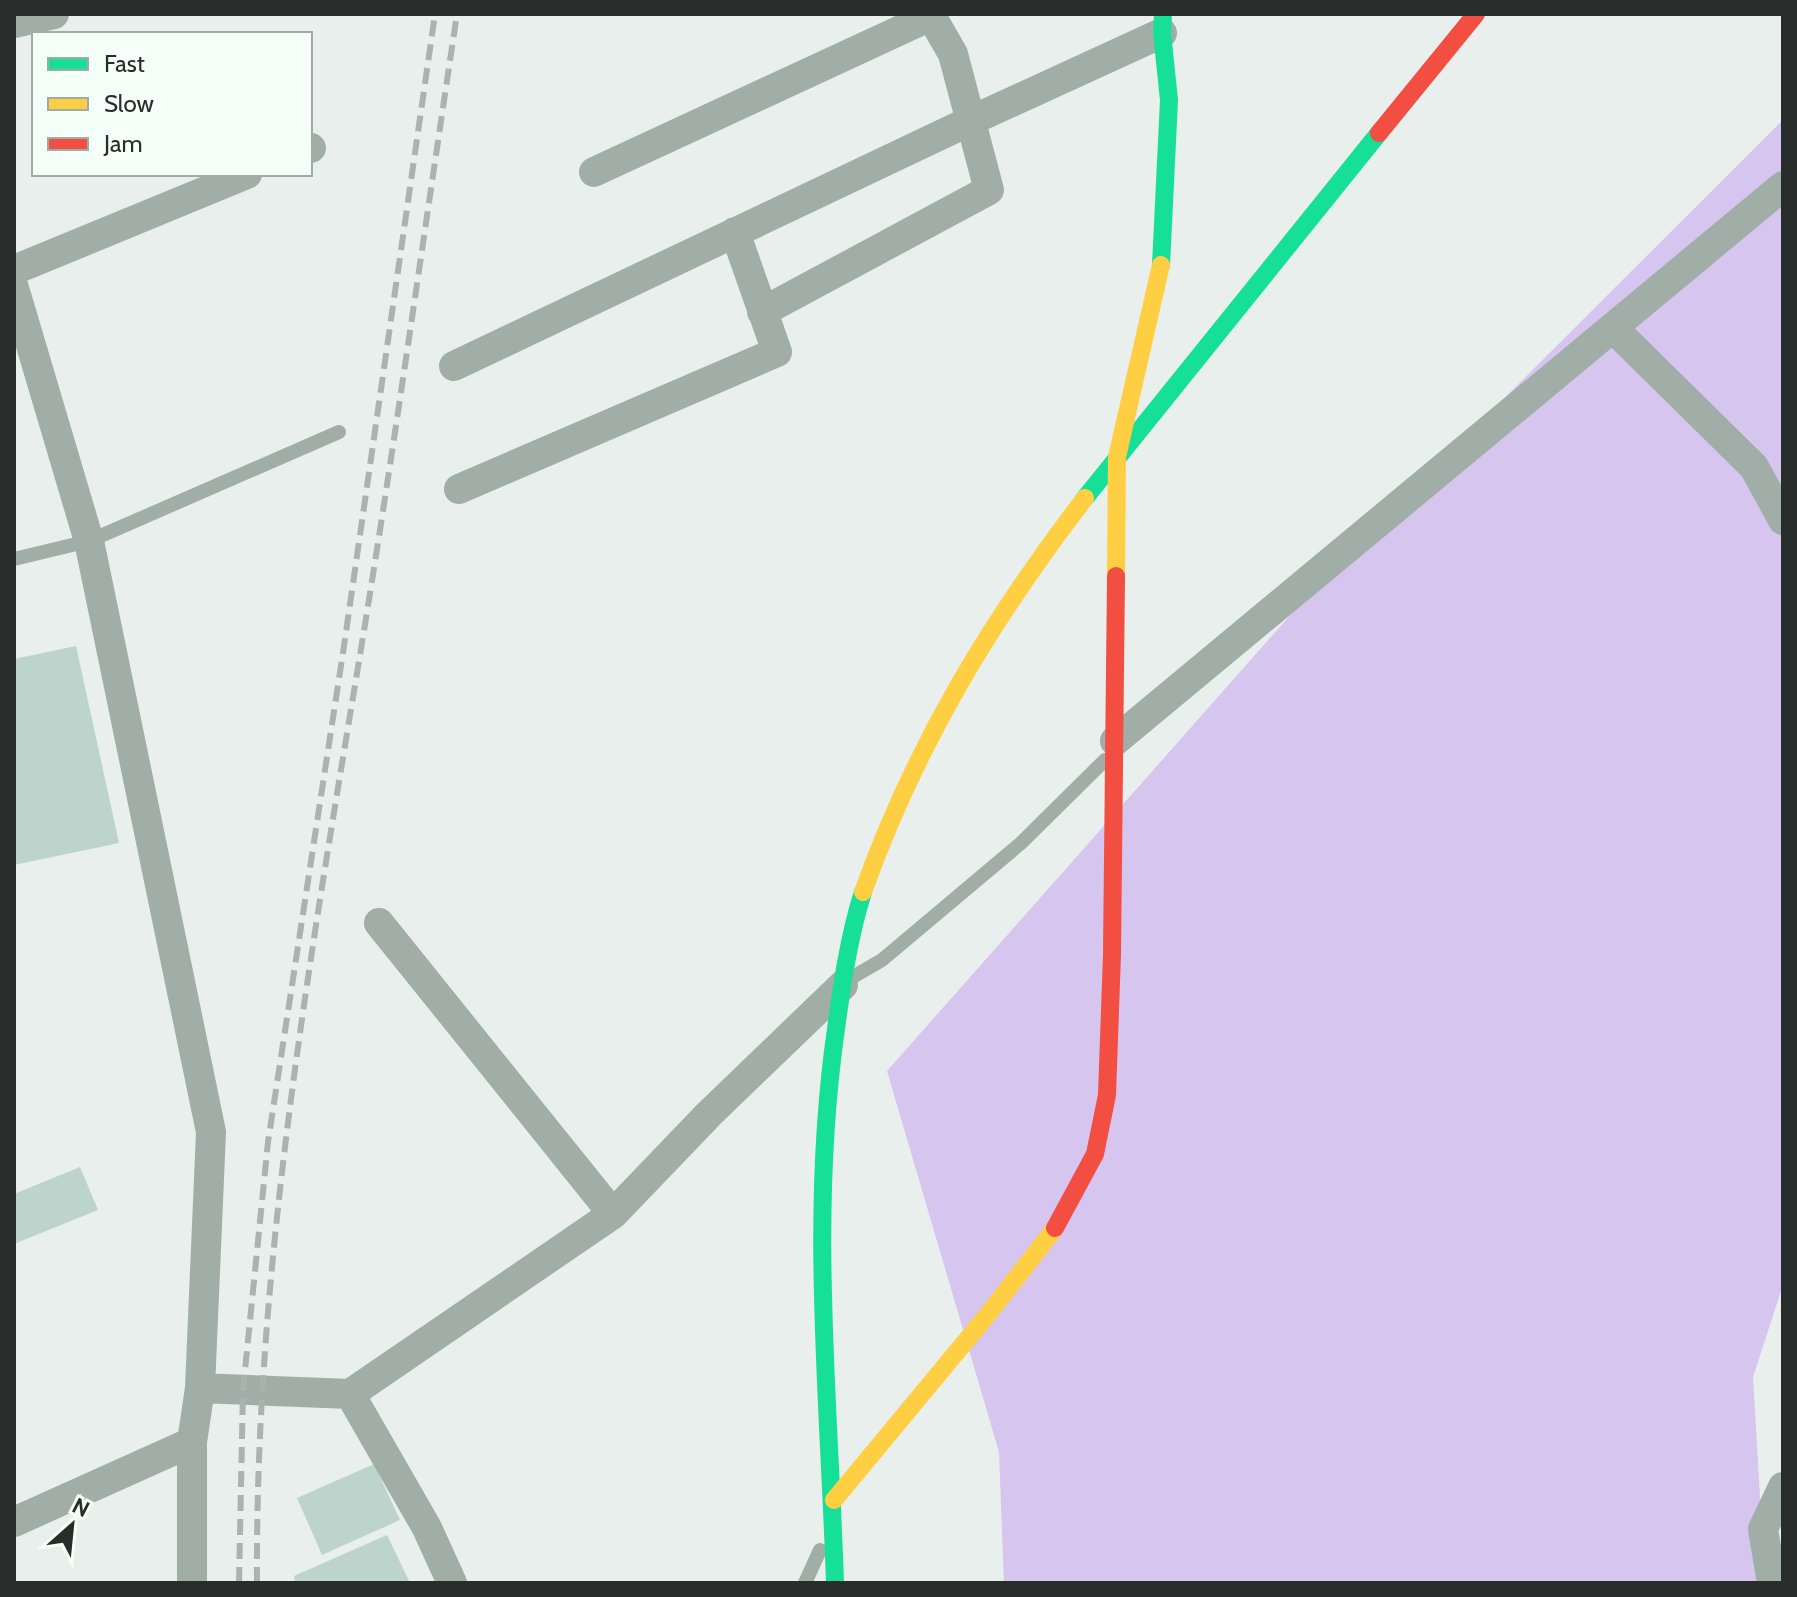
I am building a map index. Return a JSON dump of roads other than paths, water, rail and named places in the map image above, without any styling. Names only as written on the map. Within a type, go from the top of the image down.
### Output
[{"type":"street","points":[[14,23],[54,14]]},
{"type":"street","points":[[835,1583],[834,1500],[821,1287],[822,1187],[830,1062],[859,907],[893,811],[930,730],[967,664],[1042,554],[1476,14]]},
{"type":"street","points":[[594,172],[931,15],[953,54],[989,190],[762,312]]},
{"type":"street","points":[[454,366],[970,121],[1162,24],[1169,100],[1163,254],[1117,457],[1112,954],[1107,1095],[1095,1154],[1059,1223],[989,1313],[834,1500]]},
{"type":"street","points":[[14,270],[242,176]]},
{"type":"street","points":[[1115,746],[1783,186]]},
{"type":"street","points":[[459,489],[777,352],[735,232]]},
{"type":"street","points":[[14,288],[89,541],[211,1132],[200,1388],[192,1442],[192,1583]]},
{"type":"street","points":[[1614,329],[1754,467],[1783,520]]},
{"type":"street","points":[[379,923],[613,1214]]},
{"type":"street","points":[[200,1388],[350,1394],[613,1214],[709,1114],[844,984]]},
{"type":"street","points":[[350,1394],[427,1528],[452,1583]]},
{"type":"street","points":[[14,1522],[192,1442]]},
{"type":"street","points":[[1772,1583],[1763,1529],[1783,1487]]},
{"type":"lane","points":[[14,559],[89,541],[339,432]]},
{"type":"lane","points":[[844,984],[882,960],[1021,843],[1115,746]]},
{"type":"lane","points":[[805,1583],[834,1519]]},
{"type":"railway","points":[[239,1583],[243,1390],[268,1142],[344,646],[435,14]]},
{"type":"railway","points":[[257,1583],[265,1352],[288,1123],[457,14]]}]
